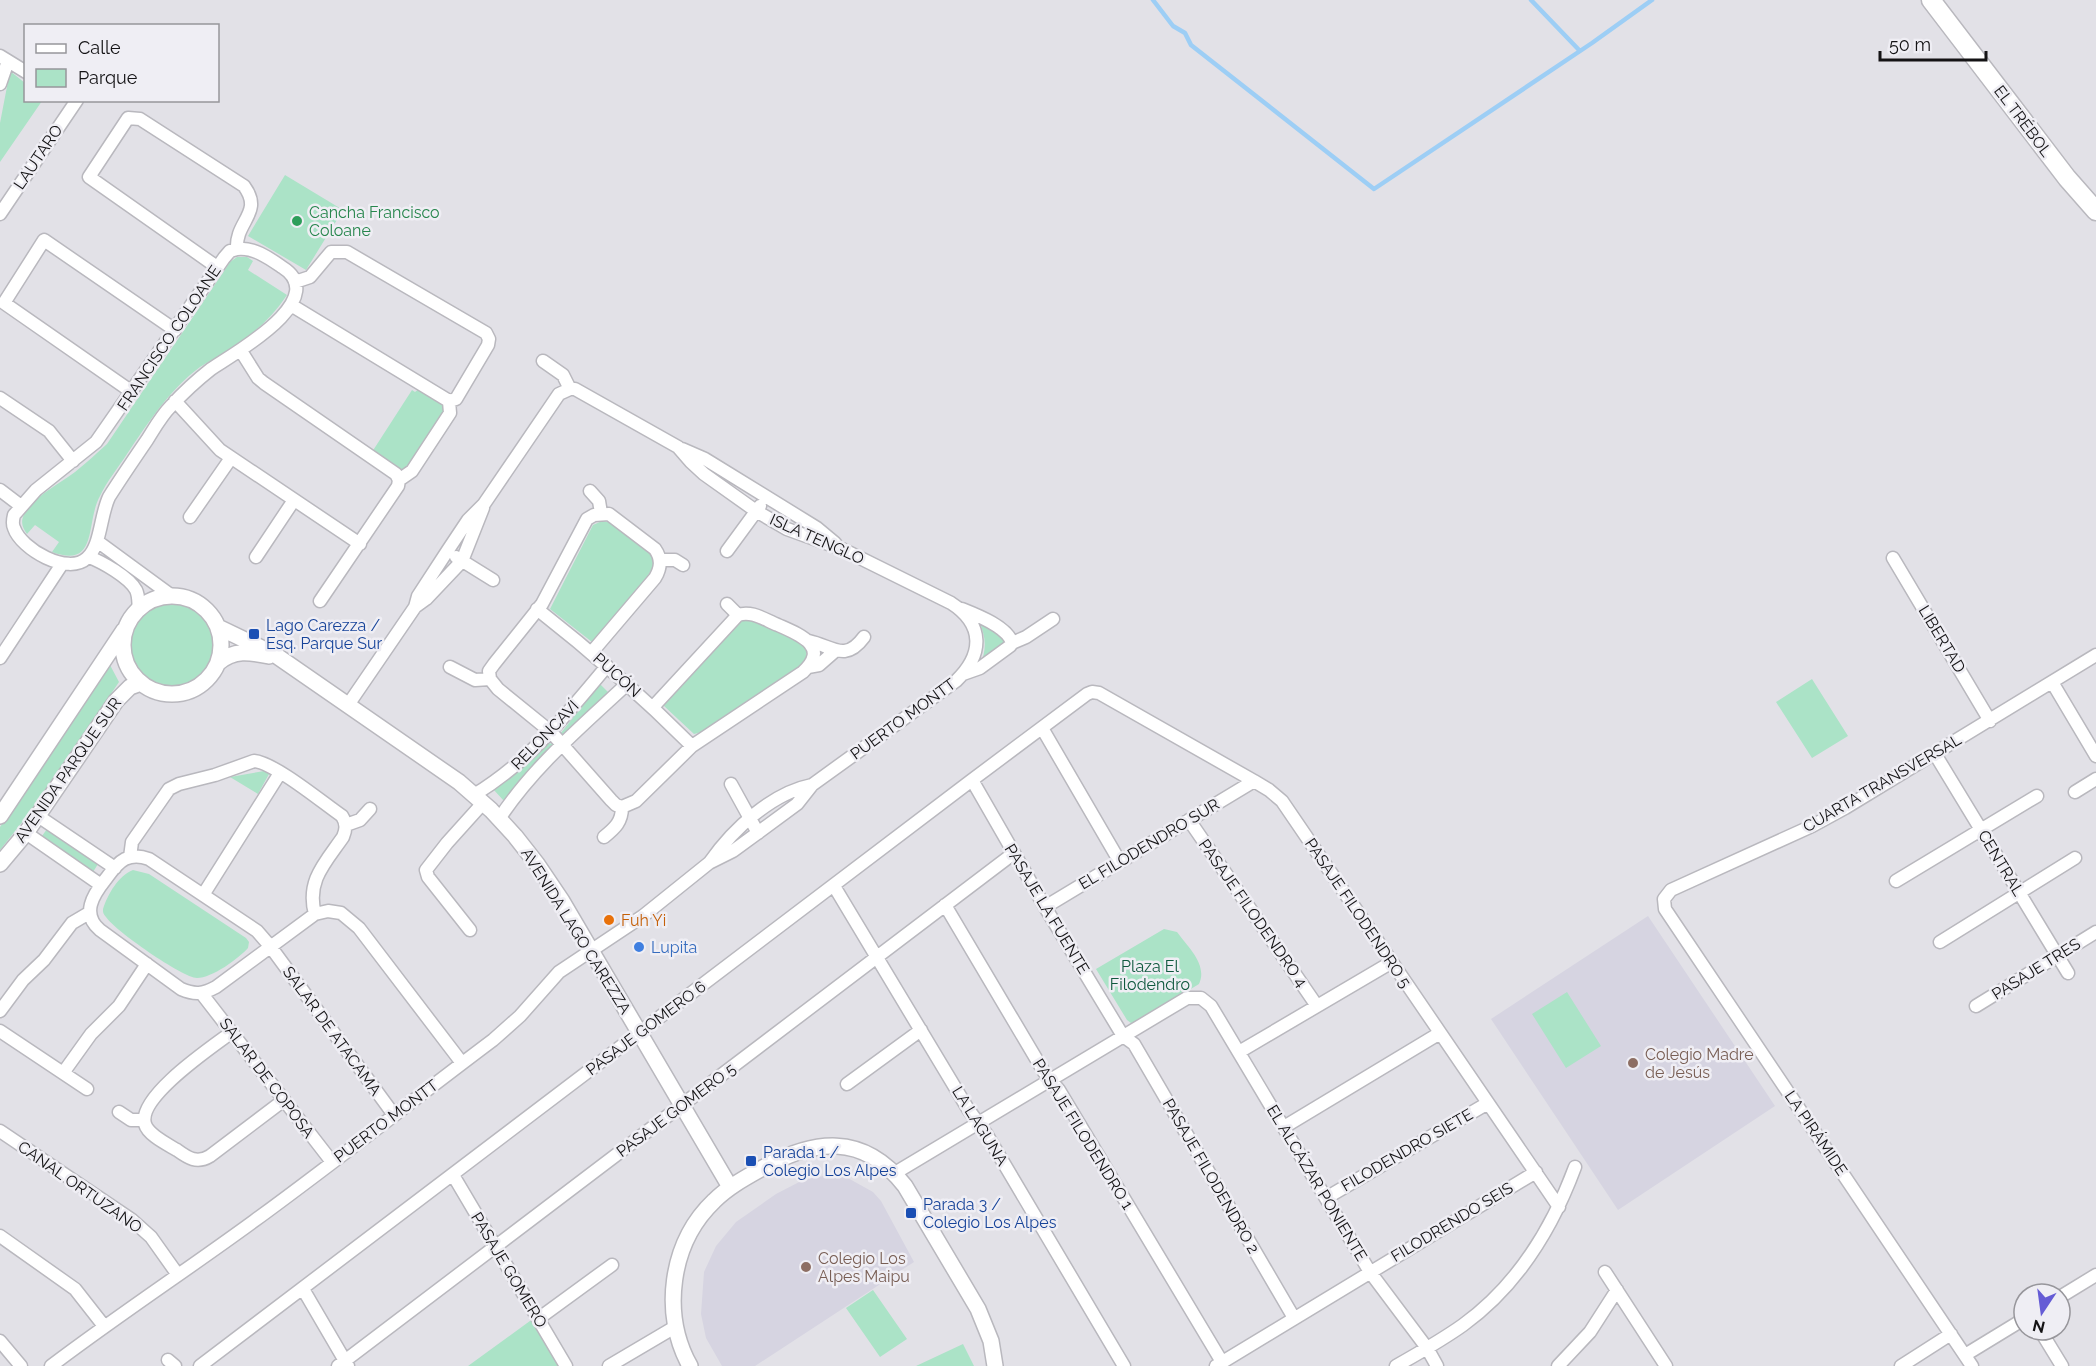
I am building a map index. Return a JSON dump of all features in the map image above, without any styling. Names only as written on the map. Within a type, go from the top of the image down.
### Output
[{"type":"main road","name":"EL TRÉBOL","points":[[1931,0],[2067,178],[2096,211]]},
{"type":"street","points":[[0,84],[4,58],[24,71]]},
{"type":"street","name":"LAUTARO","points":[[0,214],[73,102]]},
{"type":"street","points":[[0,528],[13,521],[15,530],[22,541],[48,559],[62,564],[76,564],[89,557],[97,540],[102,514],[109,497],[159,421],[175,401],[210,371],[241,351],[280,318],[295,297],[295,282],[289,272],[249,249],[237,249],[237,234],[251,210],[252,201],[244,186],[140,119],[129,118],[89,177],[217,267]]},
{"type":"street","points":[[132,392],[4,303],[44,240],[175,330]]},
{"type":"street","name":"FRANCISCO COLOANE","points":[[13,521],[14,514],[36,490],[96,442],[217,267],[227,254],[237,249]]},
{"type":"street","points":[[291,305],[449,401],[456,399],[488,345],[489,339],[486,333],[347,252],[331,252],[310,276],[295,282]]},
{"type":"street","points":[[241,351],[264,383],[396,474],[399,480],[398,486],[320,601]]},
{"type":"street","points":[[415,607],[418,596],[468,520],[484,504],[564,392],[563,375],[543,361]]},
{"type":"street","name":"ISLA TENGLO","points":[[564,392],[580,390],[678,447],[704,474],[756,511],[787,529],[842,549],[960,609],[978,615],[1006,633],[1012,643]]},
{"type":"street","points":[[0,398],[43,426],[73,461]]},
{"type":"street","points":[[175,401],[214,444],[231,458],[360,544]]},
{"type":"street","points":[[399,480],[412,471],[450,413],[449,401]]},
{"type":"street","points":[[678,447],[705,459],[817,528],[842,549]]},
{"type":"street","points":[[190,517],[231,458]]},
{"type":"street","points":[[0,490],[21,506]]},
{"type":"street","points":[[590,490],[598,501],[601,513]]},
{"type":"street","points":[[727,551],[766,498]]},
{"type":"street","points":[[256,557],[294,500]]},
{"type":"street","points":[[348,705],[415,607],[462,561],[484,504]]},
{"type":"street","points":[[592,652],[655,578],[660,567],[660,560],[655,549],[614,516],[601,513],[587,519],[582,526],[555,582],[489,671],[490,679],[498,689],[551,732],[611,800],[622,807],[636,801],[692,746],[808,667],[819,665],[835,651],[854,649],[864,637]]},
{"type":"street","points":[[97,540],[172,596]]},
{"type":"street","points":[[448,550],[493,580]]},
{"type":"street","points":[[89,557],[116,572],[132,585],[137,595],[139,609]]},
{"type":"street","name":"LIBERTAD","points":[[1893,558],[1990,721]]},
{"type":"street","points":[[660,560],[675,560],[683,565]]},
{"type":"street","points":[[0,658],[62,564]]},
{"type":"street","points":[[172,596],[191,600],[211,615],[218,627],[221,647],[218,663],[208,678],[188,691],[176,694],[152,689],[132,673],[125,656],[124,637],[127,625],[139,609],[154,599],[172,596]]},
{"type":"street","points":[[727,604],[738,615]]},
{"type":"street","name":"PUCÓN","points":[[537,609],[592,652],[692,746]]},
{"type":"street","name":"PUERTO MONTT","points":[[51,1366],[254,1221],[462,1064],[505,1030],[559,972],[643,916],[709,863],[733,851],[758,833],[797,804],[812,785],[962,675],[969,669],[975,654],[976,641],[973,626],[960,609]]},
{"type":"street","points":[[653,707],[738,615],[750,613],[805,637],[812,647],[813,654],[808,667]]},
{"type":"street","points":[[962,675],[980,668],[1012,643],[1026,637],[1053,619]]},
{"type":"street","name":"AVENIDA PARQUE SUR","points":[[0,816],[127,625]]},
{"type":"street","name":"AVENIDA LAGO CAREZZA","points":[[218,627],[268,650],[444,771],[500,819],[537,864],[730,1186]]},
{"type":"street","points":[[809,641],[828,646],[835,651]]},
{"type":"street","name":"AVENIDA LAGO CAREZZA","points":[[218,663],[227,655],[236,652],[281,659]]},
{"type":"street","name":"CUARTA TRANSVERSAL","points":[[1664,899],[1671,890],[1828,818],[2096,655]]},
{"type":"street","name":"RELONCAVÍ","points":[[470,930],[428,877],[426,870],[479,799],[551,732],[607,666]]},
{"type":"street","points":[[450,667],[475,680],[490,679]]},
{"type":"street","name":"AVENIDA PARQUE SUR","points":[[0,864],[26,833],[116,701],[130,687],[141,682]]},
{"type":"street","points":[[2052,682],[2096,756]]},
{"type":"street","name":"RELONCAVÍ","points":[[500,819],[514,796],[535,772],[627,684]]},
{"type":"street","name":"PASAJE GOMERO 6","points":[[200,1366],[1087,693],[1092,692]]},
{"type":"street","name":"PASAJE FILODENDRO 5","points":[[1092,692],[1098,693],[1254,781],[1282,801],[1559,1207]]},
{"type":"street","points":[[1042,728],[1120,862]]},
{"type":"street","name":"CENTRAL","points":[[1935,754],[2068,973]]},
{"type":"street","points":[[315,914],[312,899],[314,882],[343,837],[346,825],[342,816],[265,763],[254,761],[174,786],[163,795],[132,842],[130,857],[115,868],[101,885],[91,902],[89,913],[96,928],[182,989],[202,994],[216,987],[315,914],[328,911],[341,913],[355,924],[462,1064]]},
{"type":"street","points":[[203,895],[280,773]]},
{"type":"street","points":[[2075,792],[2096,779]]},
{"type":"street","name":"PASAJE LA FUENTE","points":[[972,780],[1123,1036]]},
{"type":"street","name":"EL FILODENDRO SUR","points":[[1045,907],[1254,781]]},
{"type":"street","points":[[731,784],[758,833]]},
{"type":"street","name":"PUERTO MONTT","points":[[709,863],[749,817],[797,789],[812,785]]},
{"type":"street","points":[[1896,881],[2037,796]]},
{"type":"street","points":[[604,837],[618,824],[622,807]]},
{"type":"street","points":[[346,825],[360,820],[370,808]]},
{"type":"street","points":[[38,816],[115,868]]},
{"type":"street","name":"PASAJE FILODENDRO 4","points":[[1189,820],[1317,1006]]},
{"type":"street","points":[[26,833],[101,885]]},
{"type":"street","name":"PASAJE GOMERO 5","points":[[344,1364],[495,1246],[1014,853]]},
{"type":"street","name":"SALAR DE ATACAMA","points":[[130,857],[149,859],[257,931],[394,1115]]},
{"type":"street","points":[[1940,942],[2075,858]]},
{"type":"street","name":"LA LAGUNA","points":[[834,886],[1124,1366]]},
{"type":"street","name":"LA PIRÁMIDE","points":[[1664,899],[1665,909],[1972,1366]]},
{"type":"street","name":"PASAJE FILODENDRO 1","points":[[945,905],[1044,1072],[1059,1090],[1219,1364]]},
{"type":"street","points":[[0,1011],[23,980],[44,960],[72,923],[89,913]]},
{"type":"street","name":"PASAJE TRES","points":[[1976,1006],[2096,932]]},
{"type":"street","points":[[1239,1052],[1392,962]]},
{"type":"street","points":[[63,1073],[91,1034],[119,1006],[147,964]]},
{"type":"street","name":"SALAR DE COPOSA","points":[[202,994],[332,1162]]},
{"type":"street","name":"EL ALCÁZAR PONIENTE","points":[[1123,1036],[1187,998],[1201,998],[1211,1006],[1370,1272],[1427,1348],[1437,1366]]},
{"type":"street","points":[[847,1084],[921,1030]]},
{"type":"street","points":[[0,1031],[87,1089]]},
{"type":"street","points":[[232,1032],[158,1091],[147,1106],[144,1120],[149,1131],[189,1158],[202,1160],[284,1100]]},
{"type":"street","points":[[1284,1127],[1440,1033]]},
{"type":"street","points":[[895,1173],[1123,1036]]},
{"type":"street","name":"PASAJE FILODENDRO 2","points":[[1123,1036],[1134,1044],[1294,1318]]},
{"type":"street","name":"FILODENDRO SIETE","points":[[1326,1198],[1488,1103]]},
{"type":"street","points":[[119,1112],[131,1120],[144,1120]]},
{"type":"street","name":"CANAL ORTUZANO","points":[[0,1131],[132,1221],[151,1237],[178,1275]]},
{"type":"street","points":[[690,1366],[675,1327],[674,1286],[686,1242],[706,1209],[730,1186],[790,1153],[822,1146],[837,1146],[863,1153],[878,1160],[895,1173],[921,1212],[978,1309],[988,1332],[995,1366]]},
{"type":"street","points":[[1396,1366],[1465,1324],[1500,1293],[1528,1259],[1559,1207],[1575,1167]]},
{"type":"street","name":"FILODRENDO SEIS","points":[[1219,1364],[1536,1172]]},
{"type":"street","name":"PASAJE GOMERO","points":[[453,1175],[566,1366]]},
{"type":"street","points":[[0,1236],[75,1289],[104,1326]]},
{"type":"street","points":[[538,1319],[612,1265]]},
{"type":"street","points":[[1605,1272],[1666,1366]]},
{"type":"street","points":[[2072,1290],[2096,1275]]},
{"type":"street","points":[[303,1288],[344,1364]]},
{"type":"street","points":[[1558,1366],[1590,1332],[1617,1290]]},
{"type":"street","points":[[1965,1355],[2012,1326]]},
{"type":"street","points":[[609,1366],[675,1327]]},
{"type":"street","points":[[1901,1366],[1951,1334]]},
{"type":"street","points":[[0,1341],[21,1366]]},
{"type":"street","points":[[2047,1342],[2062,1366]]},
{"type":"shaded area","name":"Colegio Madre de Jesús","points":[[1648,916],[1775,1106],[1618,1210],[1491,1019]]},
{"type":"shaded area","name":"Colegio Los Alpes Maipu","points":[[830,1175],[846,1177],[873,1192],[881,1201],[914,1262],[755,1366],[722,1366],[706,1338],[701,1314],[704,1272],[716,1246],[736,1222],[776,1194],[805,1179]]},
{"type":"green space","points":[[10,71],[24,82],[24,102],[41,102],[0,162],[0,123]]},
{"type":"green space","points":[[285,175],[343,210],[306,270],[248,236]]},
{"type":"green space","points":[[237,257],[247,257],[253,261],[248,270],[287,295],[260,326],[228,351],[189,376],[160,408],[103,490],[84,549],[77,554],[67,556],[52,552],[59,542],[35,525],[27,534],[22,524],[25,513],[41,495],[75,472],[107,444],[230,262]]},
{"type":"green space","points":[[419,389],[448,405],[410,469],[401,471],[372,452],[412,390],[415,392]]},
{"type":"green space","points":[[602,521],[612,523],[649,552],[654,565],[646,579],[592,642],[550,609],[593,525]]},
{"type":"green space","points":[[172,604],[188,607],[201,616],[210,629],[213,645],[210,661],[201,674],[188,683],[172,686],[156,683],[143,674],[134,661],[131,645],[134,629],[143,616],[156,607]]},
{"type":"green space","points":[[743,615],[798,638],[807,649],[806,659],[800,667],[709,730],[694,734],[664,706],[664,703]]},
{"type":"green space","points":[[979,621],[1007,641],[980,665],[985,643]]},
{"type":"green space","points":[[110,665],[119,682],[35,806],[0,850],[0,827]]},
{"type":"green space","points":[[1812,679],[1848,736],[1812,758],[1776,702]]},
{"type":"green space","points":[[600,684],[609,693],[564,736],[560,734]]},
{"type":"green space","points":[[548,743],[553,744],[553,747],[504,801],[493,789],[532,760]]},
{"type":"green space","points":[[264,771],[269,774],[258,794],[230,777]]},
{"type":"green space","points":[[47,829],[98,864],[93,872],[42,836]]},
{"type":"green space","points":[[133,870],[149,874],[246,938],[249,942],[248,948],[224,967],[210,975],[197,978],[189,976],[149,952],[122,932],[103,912],[114,886]]},
{"type":"green space","name":"Plaza El Filodendro","points":[[1164,929],[1177,932],[1199,963],[1201,977],[1199,984],[1131,1023],[1096,969]]},
{"type":"green space","points":[[1567,992],[1601,1046],[1566,1068],[1532,1014]]},
{"type":"green space","points":[[873,1290],[907,1339],[880,1357],[846,1308]]},
{"type":"green space","points":[[534,1318],[563,1366],[468,1366]]},
{"type":"green space","points":[[963,1344],[974,1366],[916,1366]]},
{"type":"waterway","points":[[1153,0],[1173,26],[1185,33],[1191,45],[1374,189],[1592,43],[1652,0]]},
{"type":"waterway","points":[[1531,0],[1580,51]]},
{"type":"place","name":"Cancha Francisco Coloane","points":[[297,221]]},
{"type":"place","name":"Lago Carezza / Esq. Parque Sur","points":[[254,634]]},
{"type":"place","name":"Fuh Yi","points":[[609,920]]},
{"type":"place","name":"Lupita","points":[[639,947]]},
{"type":"place","name":"Colegio Madre de Jesús","points":[[1633,1063]]},
{"type":"place","name":"Parada 1 / Colegio Los Alpes","points":[[751,1161]]},
{"type":"place","name":"Parada 3 / Colegio Los Alpes","points":[[911,1213]]},
{"type":"place","name":"Colegio Los Alpes Maipu","points":[[806,1267]]}]
